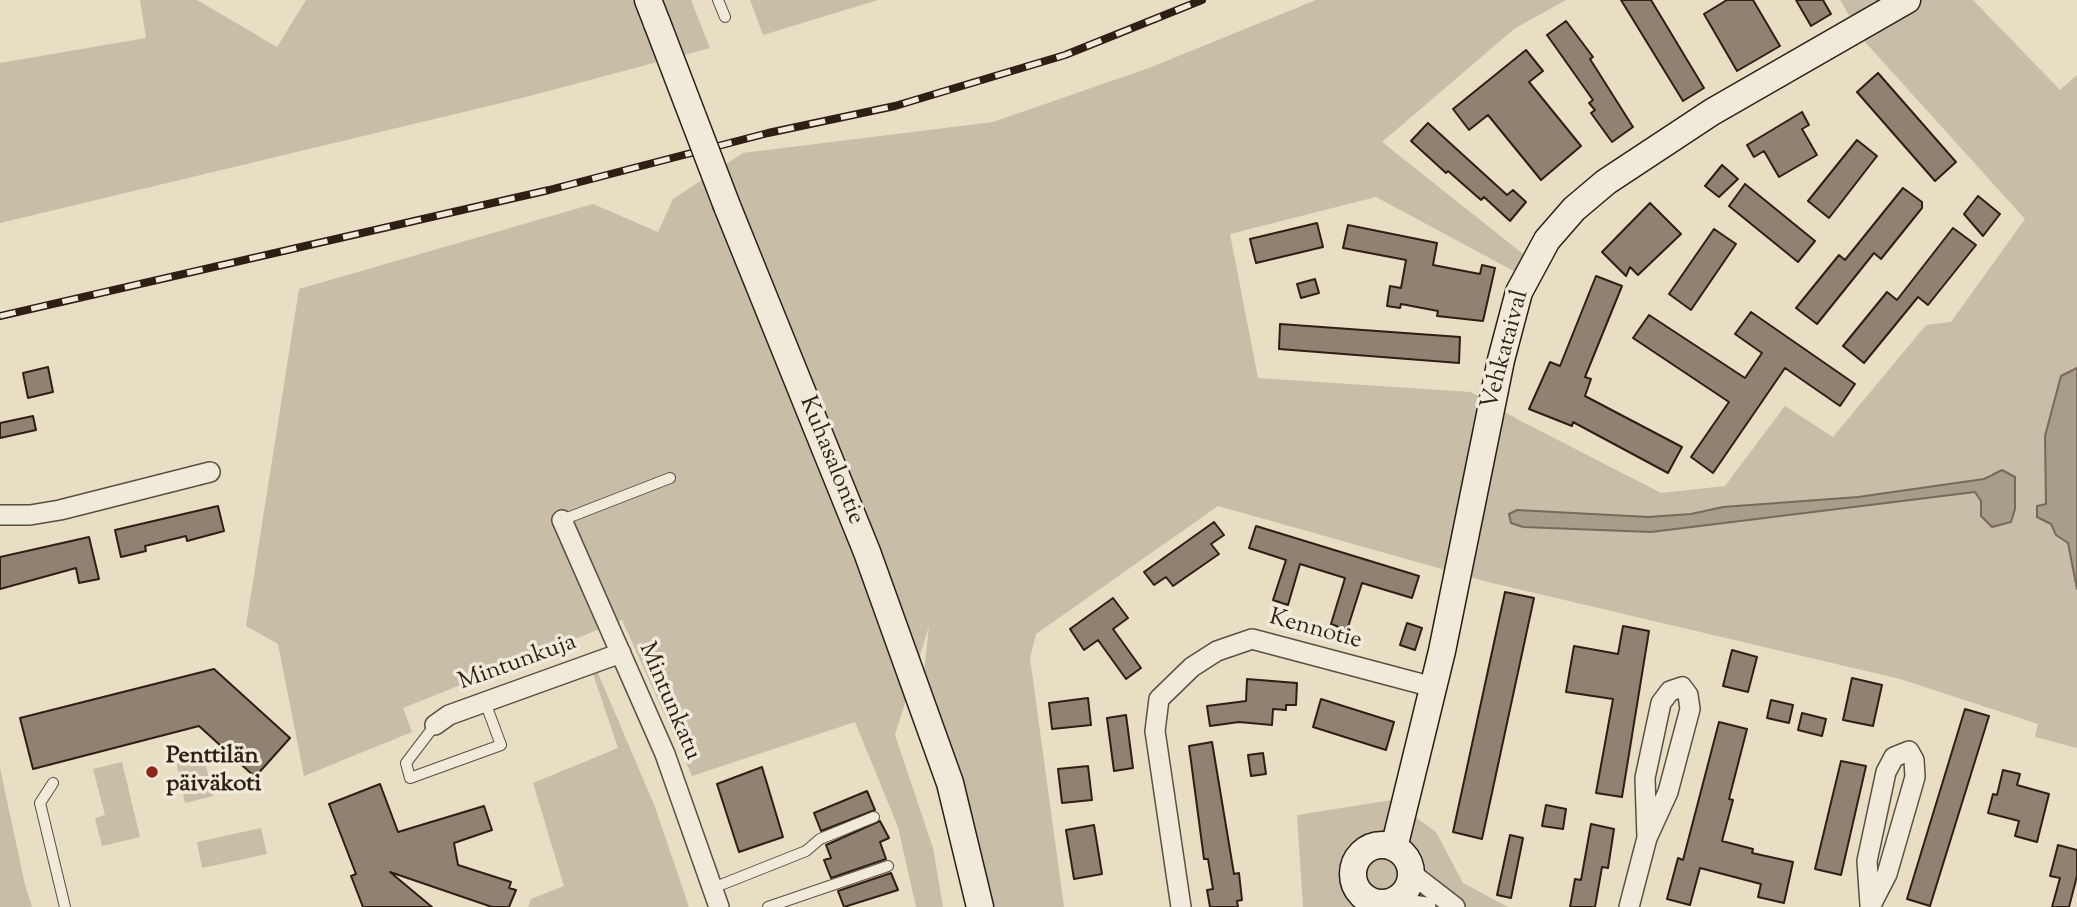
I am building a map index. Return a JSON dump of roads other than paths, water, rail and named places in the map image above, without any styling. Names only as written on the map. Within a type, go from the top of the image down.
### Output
[{"type":"street","name":"Vehkataival","points":[[1394,848],[1433,687],[1501,360],[1519,292],[1547,240],[1574,209],[1616,175],[1712,112],[1907,0]]},
{"type":"street","name":"Kuhasalontie","points":[[653,12],[727,206],[867,552],[950,783],[980,907]]},
{"type":"street","points":[[0,515],[30,515],[60,510],[209,472]]},
{"type":"street","name":"Mintunkatu","points":[[562,520],[665,754],[716,898]]},
{"type":"street","name":"Kennotie","points":[[1181,907],[1155,731],[1159,699],[1192,667],[1217,651],[1252,639],[1433,687]]},
{"type":"street","name":"Mintunkuja","points":[[435,725],[449,715],[621,653]]},
{"type":"street","points":[[1629,907],[1647,838],[1668,792],[1690,709],[1688,695],[1682,687],[1670,691],[1661,703],[1645,778],[1647,838]]},
{"type":"street","points":[[1909,751],[1914,760],[1915,777],[1887,874],[1870,906],[1867,861],[1886,772],[1894,757],[1909,751]]},
{"type":"street","points":[[1372,903],[1402,895],[1409,885],[1411,873],[1409,862],[1394,848],[1373,846],[1356,860],[1353,882],[1372,903],[1426,907]]},
{"type":"street","points":[[1411,873],[1455,907]]},
{"type":"lane","points":[[718,0],[725,17]]},
{"type":"lane","points":[[562,520],[670,478]]},
{"type":"lane","points":[[435,725],[406,763],[410,778],[501,745],[485,702]]},
{"type":"lane","points":[[53,783],[40,803],[65,907]]},
{"type":"lane","points":[[716,898],[806,851],[820,839],[874,817]]},
{"type":"lane","points":[[768,907],[888,866]]},
{"type":"railway","points":[[0,316],[549,190],[768,133],[895,106],[1065,55],[1202,0]]},
{"type":"place","name":"Penttilän päiväkoti","points":[[152,772]]}]
